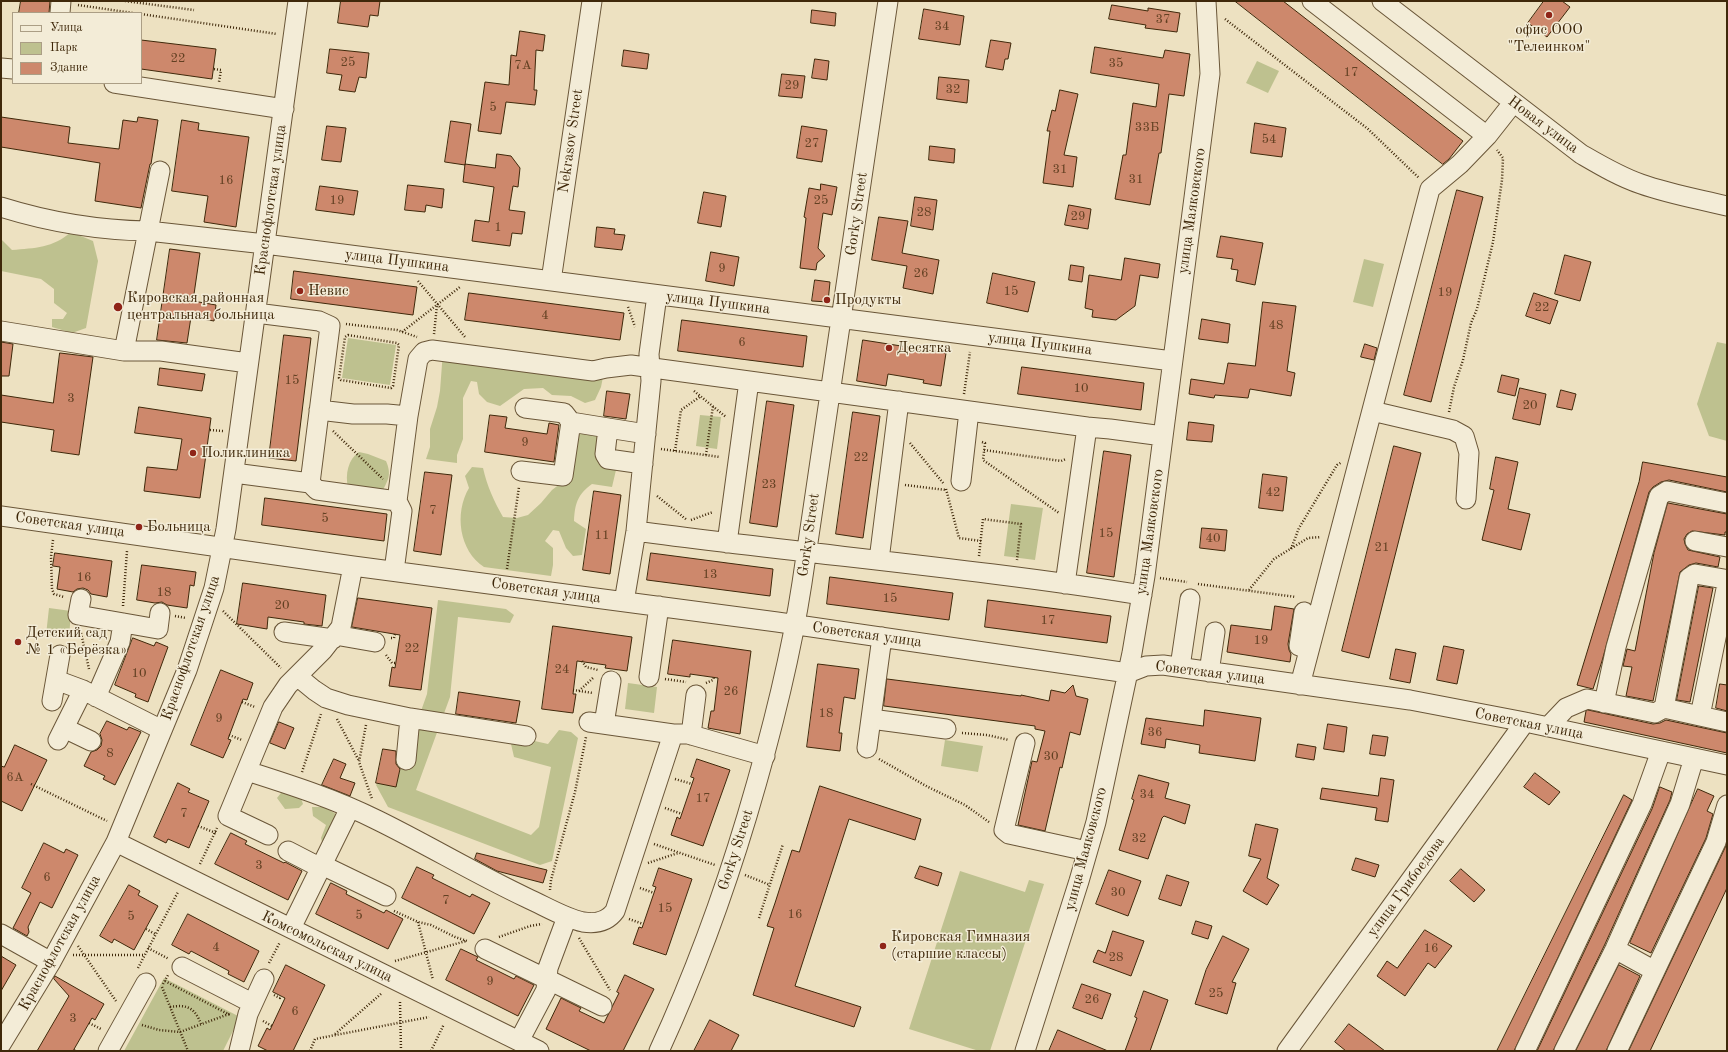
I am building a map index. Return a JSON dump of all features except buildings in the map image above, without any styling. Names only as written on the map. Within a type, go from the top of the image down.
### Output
[{"type":"street","name":"Краснофлотская улица","points":[[1,1044],[51,962],[116,842],[187,670],[214,588],[234,473],[298,1]]},
{"type":"street","name":"Nekrasov Street","points":[[551,281],[592,1]]},
{"type":"street","name":"Gorky Street","points":[[659,1051],[706,938],[730,870],[765,756],[787,669],[796,624],[807,553],[888,1]]},
{"type":"street","name":"улица Маяковского","points":[[1025,1051],[1098,815],[1128,673],[1142,595],[1210,74],[1206,1]]},
{"type":"street","points":[[1312,1],[1487,136]]},
{"type":"street","name":"Новая улица","points":[[1382,1],[1581,154],[1609,170],[1640,184],[1727,206]]},
{"type":"street","points":[[1,68],[12,69]]},
{"type":"street","points":[[121,84],[284,109]]},
{"type":"street","points":[[1297,685],[1340,535],[1430,189],[1460,164],[1487,136],[1513,103]]},
{"type":"street","points":[[124,351],[160,171]]},
{"type":"street","name":"улица Пушкина","points":[[1,207],[33,217],[110,230],[148,232],[265,244],[1172,361]]},
{"type":"street","points":[[624,602],[636,531],[651,381],[649,354],[657,295]]},
{"type":"street","points":[[256,313],[319,321],[330,326],[310,483]]},
{"type":"street","points":[[1,330],[124,351],[161,351],[248,363]]},
{"type":"street","points":[[394,571],[402,511],[398,497],[408,416],[418,358],[424,352],[432,350],[593,371],[631,365],[1163,436]]},
{"type":"street","points":[[715,540],[749,381]]},
{"type":"street","points":[[879,560],[899,401]]},
{"type":"street","points":[[526,408],[564,413],[571,422],[608,428],[644,448]]},
{"type":"street","points":[[961,481],[969,411]]},
{"type":"street","points":[[1372,411],[1446,428],[1464,436],[1469,453],[1466,499]]},
{"type":"street","points":[[319,413],[387,414],[408,416]]},
{"type":"street","points":[[521,471],[563,476],[571,422]]},
{"type":"street","points":[[1066,584],[1087,427]]},
{"type":"street","points":[[608,428],[605,454],[608,459],[644,448]]},
{"type":"street","points":[[234,473],[310,483],[318,490],[398,497]]},
{"type":"street","points":[[1604,702],[1616,647],[1659,496],[1667,491],[1727,503]]},
{"type":"street","name":"Советская улица","points":[[1,516],[222,546],[353,566],[796,624],[1128,673],[1146,666],[1163,665],[1410,700],[1525,722],[1727,765]]},
{"type":"street","points":[[636,531],[807,553],[879,560],[1142,595]]},
{"type":"street","points":[[1695,542],[1727,547]]},
{"type":"street","points":[[268,835],[228,816],[273,707],[279,696],[334,637],[341,627],[345,613],[353,566]]},
{"type":"street","points":[[1664,708],[1689,578],[1695,574],[1724,579],[1726,584],[1700,716]]},
{"type":"street","points":[[1180,667],[1192,588]]},
{"type":"street","points":[[649,677],[658,606]]},
{"type":"street","points":[[79,607],[123,623],[158,629],[160,613]]},
{"type":"street","points":[[1297,685],[1304,612]]},
{"type":"street","points":[[90,741],[61,734],[90,693],[120,642],[123,623]]},
{"type":"street","points":[[284,632],[375,642]]},
{"type":"street","points":[[1209,672],[1215,632]]},
{"type":"street","points":[[867,748],[882,637]]},
{"type":"street","points":[[52,701],[60,655]]},
{"type":"street","points":[[295,678],[326,698],[348,705],[410,718],[526,736]]},
{"type":"street","points":[[56,680],[90,693],[162,730]]},
{"type":"street","points":[[611,682],[597,723],[682,734],[765,756]]},
{"type":"street","points":[[247,770],[297,787],[377,820],[502,886],[566,916],[593,923],[602,922],[611,917],[615,911],[639,839],[682,734],[696,695]]},
{"type":"street","points":[[1548,727],[1566,708],[1587,699],[1655,713],[1664,708],[1727,722]]},
{"type":"street","points":[[406,760],[410,718]]},
{"type":"street","points":[[871,719],[923,732],[946,729]]},
{"type":"street","name":"улица Грибоедова","points":[[1287,1051],[1525,722]]},
{"type":"street","points":[[1025,743],[1004,830],[1009,834],[1087,852]]},
{"type":"street","points":[[1525,1051],[1642,804],[1661,751]]},
{"type":"street","points":[[1564,1051],[1615,949],[1680,804],[1694,758]]},
{"type":"street","points":[[1616,1051],[1716,842],[1727,806]]},
{"type":"street","points":[[285,935],[350,808]]},
{"type":"street","name":"Комсомольская улица","points":[[116,842],[285,935],[525,1047]]},
{"type":"street","points":[[288,851],[386,896]]},
{"type":"street","points":[[525,1047],[546,990],[548,968],[566,916]]},
{"type":"street","points":[[1,934],[51,962]]},
{"type":"street","points":[[491,944],[547,980],[608,1001]]},
{"type":"street","points":[[1615,949],[1655,971]]},
{"type":"street","points":[[182,967],[252,1003]]},
{"type":"street","points":[[239,1051],[238,1018],[252,1003],[264,979]]},
{"type":"street","points":[[108,1051],[148,980]]},
{"type":"path","points":[[125,1],[142,2],[194,10]]},
{"type":"path","points":[[61,6],[123,12]]},
{"type":"path","points":[[142,14],[281,34]]},
{"type":"path","points":[[1220,14],[1230,25],[1368,129],[1386,144],[1430,189]]},
{"type":"path","points":[[1446,428],[1454,387],[1463,360],[1471,323],[1477,309],[1493,242],[1502,180],[1503,158],[1487,136]]},
{"type":"path","points":[[414,276],[466,338]]},
{"type":"path","points":[[402,332],[465,283]]},
{"type":"path","points":[[432,350],[438,304]]},
{"type":"path","points":[[348,335],[397,343],[399,345],[393,386],[391,388],[341,380],[339,378],[345,337],[348,335]]},
{"type":"path","points":[[969,411],[963,393],[970,350]]},
{"type":"path","points":[[690,388],[726,416],[725,423]]},
{"type":"path","points":[[675,451],[681,410],[701,396]]},
{"type":"path","points":[[706,455],[713,406]]},
{"type":"path","points":[[319,413],[398,497]]},
{"type":"path","points":[[889,484],[946,490],[943,484],[896,426]]},
{"type":"path","points":[[210,430],[227,432]]},
{"type":"path","points":[[965,440],[985,443],[983,460],[1059,513],[1075,515]]},
{"type":"path","points":[[644,448],[720,457]]},
{"type":"path","points":[[719,465],[721,450]]},
{"type":"path","points":[[984,450],[1061,461],[1067,458],[1083,460]]},
{"type":"path","points":[[1291,549],[1299,528],[1337,465],[1346,459],[1359,460]]},
{"type":"path","points":[[506,572],[521,471]]},
{"type":"path","points":[[641,484],[715,540]]},
{"type":"path","points":[[714,504],[715,540]]},
{"type":"path","points":[[981,536],[983,519],[1021,524],[1017,559]]},
{"type":"path","points":[[1249,590],[1274,559],[1308,538],[1340,535]]},
{"type":"path","points":[[53,538],[51,557],[52,589],[54,594],[79,607],[77,619],[90,693]]},
{"type":"path","points":[[123,623],[122,617],[128,549]]},
{"type":"path","points":[[1145,576],[1192,588],[1249,590],[1322,600]]},
{"type":"path","points":[[223,610],[295,678]]},
{"type":"path","points":[[579,691],[602,671],[586,667],[582,662]]},
{"type":"path","points":[[326,698],[359,762],[378,816],[377,820]]},
{"type":"path","points":[[297,787],[326,698]]},
{"type":"path","points":[[359,762],[369,709]]},
{"type":"path","points":[[550,908],[551,880],[575,792],[597,723]]},
{"type":"path","points":[[946,729],[959,733],[987,735],[1025,743]]},
{"type":"path","points":[[867,748],[883,761],[965,805],[981,818],[1004,830]]},
{"type":"path","points":[[31,784],[109,822]]},
{"type":"path","points":[[200,864],[220,823],[228,816]]},
{"type":"path","points":[[639,839],[712,864]]},
{"type":"path","points":[[759,918],[783,844]]},
{"type":"path","points":[[629,869],[678,852]]},
{"type":"path","points":[[743,874],[770,885]]},
{"type":"path","points":[[178,892],[144,956],[148,980],[170,1008],[188,1051]]},
{"type":"path","points":[[433,980],[418,922],[431,925],[455,937],[467,941],[491,944],[530,926],[550,924],[566,916],[608,1001]]},
{"type":"path","points":[[146,929],[156,934]]},
{"type":"path","points":[[264,979],[262,977],[285,935]]},
{"type":"path","points":[[395,961],[467,941]]},
{"type":"path","points":[[78,946],[119,1005]]},
{"type":"path","points":[[148,948],[182,967]]},
{"type":"path","points":[[72,956],[144,956]]},
{"type":"path","points":[[165,981],[238,1018]]},
{"type":"path","points":[[334,1035],[382,994]]},
{"type":"path","points":[[400,1002],[401,1051]]},
{"type":"path","points":[[170,1008],[180,1006],[190,1008],[198,1015],[201,1024]]},
{"type":"path","points":[[310,1051],[315,1038],[429,1017]]},
{"type":"path","points":[[141,1024],[159,1030],[180,1032],[201,1024],[238,1018]]},
{"type":"path","points":[[431,1051],[444,1024]]},
{"type":"green space","points":[[1257,61],[1279,71],[1268,93],[1246,83]]},
{"type":"green space","points":[[71,232],[93,241],[98,261],[86,328],[72,333],[52,327],[52,319],[63,319],[67,313],[54,303],[54,289],[41,279],[1,271],[1,239],[12,250],[28,249],[50,244]]},
{"type":"green space","points":[[1364,259],[1384,264],[1373,307],[1353,302]]},
{"type":"green space","points":[[348,338],[396,345],[390,385],[342,378]]},
{"type":"green space","points":[[1717,342],[1727,344],[1727,441],[1709,436],[1697,404]]},
{"type":"green space","points":[[443,351],[603,377],[601,387],[595,400],[585,403],[571,396],[552,395],[543,388],[524,389],[500,406],[487,402],[479,394],[477,382],[471,381],[463,398],[463,439],[457,455],[457,463],[426,459],[430,447],[430,429],[440,391]]},
{"type":"green space","points":[[700,415],[721,417],[717,449],[696,446]]},
{"type":"green space","points":[[595,421],[613,457],[616,470],[612,487],[592,484],[583,492],[576,505],[574,521],[586,529],[582,555],[573,556],[566,548],[559,531],[553,530],[545,541],[553,548],[553,565],[551,576],[484,567],[476,560],[464,542],[461,520],[462,509],[464,498],[469,488],[465,476],[472,467],[483,468],[491,493],[503,517],[517,518],[528,515],[552,490],[565,480],[571,438]]},
{"type":"green space","points":[[359,452],[386,461],[389,474],[382,492],[348,487],[348,468],[352,459]]},
{"type":"green space","points":[[1011,504],[1043,508],[1035,560],[1004,556]]},
{"type":"green space","points":[[438,600],[506,609],[514,615],[510,623],[458,617],[450,697],[416,790],[531,835],[539,827],[551,767],[514,757],[511,744],[517,737],[548,744],[559,730],[571,732],[578,738],[552,861],[540,865],[388,807],[376,785],[386,774],[398,776],[427,694]]},
{"type":"green space","points":[[49,608],[71,611],[69,638],[46,635]]},
{"type":"green space","points":[[628,683],[657,687],[654,713],[625,709]]},
{"type":"green space","points":[[945,740],[983,746],[978,772],[941,766]]},
{"type":"green space","points":[[284,789],[299,793],[303,804],[299,808],[285,809],[277,798]]},
{"type":"green space","points":[[312,807],[324,807],[336,814],[341,826],[323,846],[321,838],[326,825],[313,816]]},
{"type":"green space","points":[[960,871],[1025,892],[1029,880],[1044,884],[990,1051],[979,1051],[909,1029]]},
{"type":"green space","points":[[164,978],[240,1017],[223,1051],[124,1051]]},
{"type":"place","name":"офис ООО \"Телеинком\"","points":[[1549,15]]},
{"type":"place","name":"Невис","points":[[300,291]]},
{"type":"place","name":"Продукты","points":[[827,300]]},
{"type":"place","name":"Кировская районная центральная больница","points":[[118,307]]},
{"type":"place","name":"Десятка","points":[[889,348]]},
{"type":"place","name":"Поликлиника","points":[[193,453]]},
{"type":"place","name":"Больница","points":[[139,527]]},
{"type":"place","name":"Детский сад № 1 «Берёзка»","points":[[18,642]]},
{"type":"place","name":"Кировская Гимназия (старшие классы)","points":[[883,946]]}]
